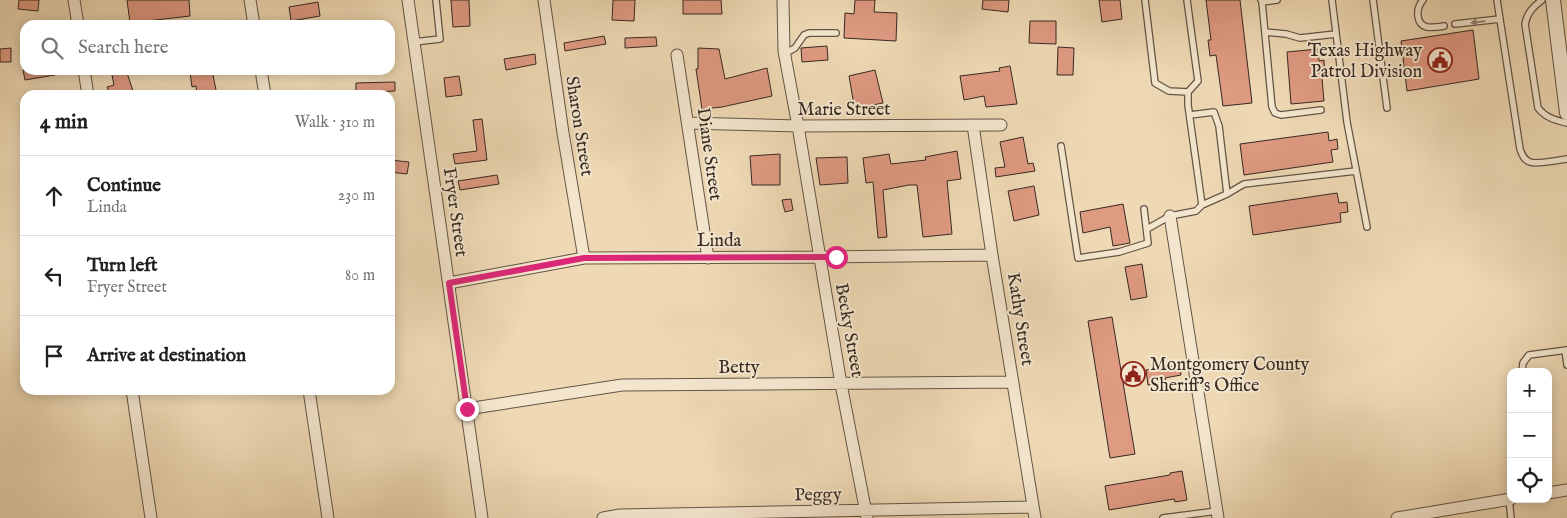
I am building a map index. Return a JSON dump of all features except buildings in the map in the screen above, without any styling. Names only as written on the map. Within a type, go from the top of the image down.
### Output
[{"type":"street","points":[[74,0],[77,20]]},
{"type":"street","points":[[250,0],[253,20]]},
{"type":"street","name":"Fryer Street","points":[[408,0],[482,518]]},
{"type":"street","name":"Sharon Street","points":[[544,0],[563,133],[584,258]]},
{"type":"street","name":"Becky Street","points":[[782,0],[784,54],[866,514]]},
{"type":"street","points":[[1553,0],[1567,113]]},
{"type":"street","name":"Diane Street","points":[[677,55],[708,258]]},
{"type":"street","points":[[85,75],[87,90]]},
{"type":"street","points":[[262,75],[264,90]]},
{"type":"street","name":"Marie Street","points":[[688,124],[798,126],[1001,125]]},
{"type":"street","name":"Kathy Street","points":[[973,125],[1034,512]]},
{"type":"street","points":[[1170,216],[1218,514]]},
{"type":"street","name":"Linda","points":[[449,283],[584,258],[992,255]]},
{"type":"street","name":"Betty","points":[[467,409],[622,385],[1013,382]]},
{"type":"street","points":[[133,395],[151,518]]},
{"type":"street","points":[[310,395],[328,518]]},
{"type":"street","points":[[1552,492],[1567,490]]},
{"type":"street","points":[[1397,518],[1434,515],[1507,500]]},
{"type":"street","name":"Peggy","points":[[603,518],[620,515],[1034,512]]},
{"type":"lane","points":[[414,42],[440,39],[436,0]]},
{"type":"lane","points":[[1145,0],[1155,83],[1170,91],[1188,92]]},
{"type":"lane","points":[[1187,0],[1198,81],[1188,92],[1202,205]]},
{"type":"lane","points":[[1277,0],[1261,1],[1272,107],[1275,113],[1281,115],[1321,110]]},
{"type":"lane","points":[[1332,0],[1347,122],[1367,227]]},
{"type":"lane","points":[[1373,0],[1387,108]]},
{"type":"lane","points":[[1423,0],[1418,7],[1420,22],[1424,26],[1431,28],[1444,26]]},
{"type":"lane","points":[[1497,0],[1520,149],[1523,157],[1528,162],[1534,163],[1567,159]]},
{"type":"lane","points":[[1542,0],[1532,8],[1525,24],[1538,108],[1551,119],[1567,123]]},
{"type":"lane","points":[[1455,24],[1500,19]]},
{"type":"lane","points":[[1265,32],[1286,34],[1300,38],[1336,34]]},
{"type":"lane","points":[[784,54],[794,48],[804,35],[809,33],[836,33]]},
{"type":"lane","points":[[1190,115],[1214,112],[1219,126],[1227,194]]},
{"type":"lane","points":[[1061,146],[1078,258],[1119,252],[1148,243],[1144,209]]},
{"type":"lane","points":[[1147,229],[1170,216],[1196,211],[1202,205],[1244,184],[1356,171]]},
{"type":"lane","points":[[1522,368],[1523,363],[1529,355],[1566,350],[1567,365]]},
{"type":"lane","points":[[1510,503],[1511,518]]},
{"type":"lane","points":[[1163,518],[1218,514]]},
{"type":"place","name":"Texas Highway Patrol Division","points":[[1440,60]]},
{"type":"place","name":"Montgomery County Sheriff's Office","points":[[1133,374]]},
{"type":"route","points":[[467,409],[449,283],[584,258],[836,257]]}]
